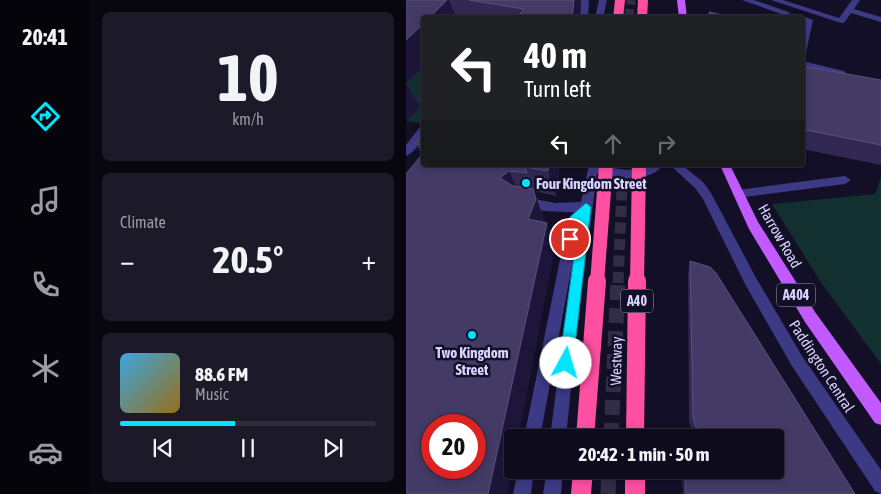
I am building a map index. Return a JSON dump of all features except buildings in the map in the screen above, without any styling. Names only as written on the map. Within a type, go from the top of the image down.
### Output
[{"type":"highway","points":[[618,15],[620,0]]},
{"type":"highway","points":[[642,15],[643,0]]},
{"type":"highway","name":"Westway","points":[[585,429],[596,167]]},
{"type":"highway","name":"Westway","points":[[635,429],[639,167]]},
{"type":"highway","points":[[581,494],[582,479]]},
{"type":"highway","points":[[635,479],[635,494]]},
{"type":"main road","points":[[681,0],[683,15]]},
{"type":"main road","name":"Harrow Road","points":[[727,167],[752,225],[810,317],[881,417]]},
{"type":"street","points":[[584,15],[585,0]]},
{"type":"street","points":[[600,15],[603,0]]},
{"type":"street","points":[[746,0],[793,15]]},
{"type":"street","points":[[775,0],[841,21],[856,0]]},
{"type":"street","points":[[849,10],[881,20]]},
{"type":"street","points":[[805,19],[809,20],[805,39]]},
{"type":"street","points":[[805,65],[841,73]]},
{"type":"street","points":[[406,152],[421,134]]},
{"type":"street","points":[[559,429],[586,207],[596,167]]},
{"type":"street","points":[[598,167],[607,172],[623,174],[639,173],[653,167]]},
{"type":"street","name":"Paddington Central","points":[[676,167],[698,185],[707,196],[750,280],[797,361],[881,485]]},
{"type":"street","points":[[738,194],[845,180]]},
{"type":"street","points":[[520,202],[556,208],[586,207]]},
{"type":"street","points":[[534,429],[574,220],[586,207]]},
{"type":"street","points":[[522,494],[524,479]]},
{"type":"street","points":[[552,494],[554,479]]},
{"type":"green space","points":[[421,67],[421,124],[407,121],[420,107],[406,84]]},
{"type":"green space","points":[[881,177],[881,364],[822,284],[772,204],[875,194]]},
{"type":"tunnel","points":[[629,15],[631,0]]},
{"type":"tunnel","points":[[618,283],[623,167]]},
{"type":"tunnel","points":[[611,429],[618,281]]},
{"type":"tunnel","points":[[608,494],[609,479]]},
{"type":"place","name":"Four Kingdom Street","points":[[526,183]]},
{"type":"place","name":"Two Kingdom Street","points":[[472,335]]},
{"type":"route","points":[[566,363],[586,207],[574,220],[570,239]]}]
